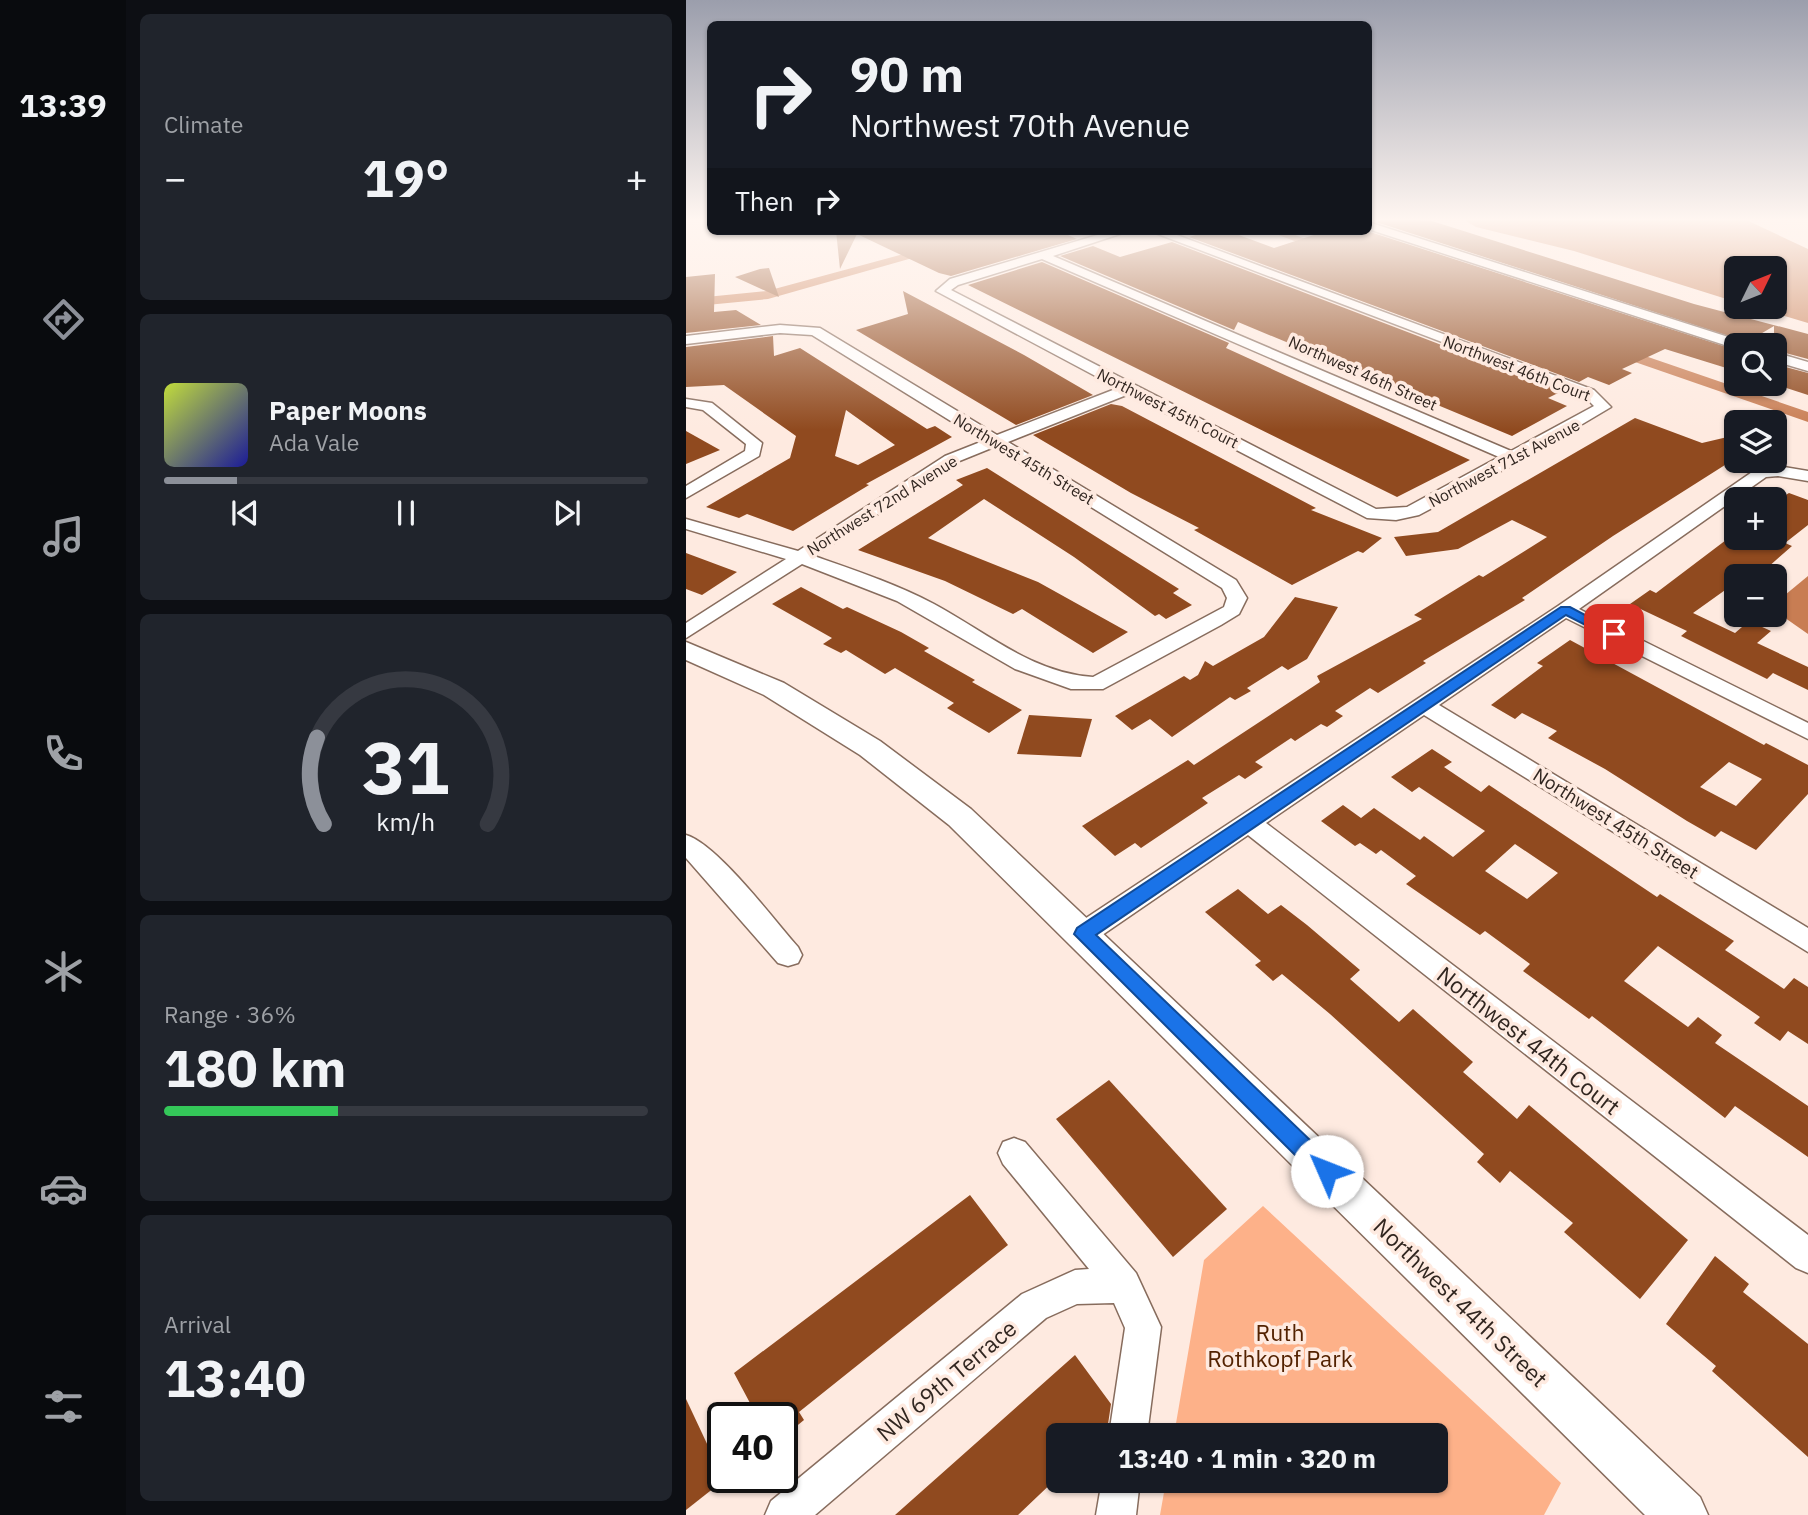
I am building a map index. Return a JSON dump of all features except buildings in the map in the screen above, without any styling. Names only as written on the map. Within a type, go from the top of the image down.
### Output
[{"type":"street","name":"Northwest 45th Court","points":[[945,289],[942,291],[1373,514],[1396,515]]},
{"type":"street","name":"Northwest 46th Street","points":[[1120,289],[1514,458]]},
{"type":"street","name":"Northwest 46th Court","points":[[1311,289],[1590,393],[1602,402]]},
{"type":"street","points":[[1565,289],[1724,340]]},
{"type":"street","points":[[686,340],[803,329]]},
{"type":"street","name":"Northwest 45th Street","points":[[803,329],[815,331],[993,441],[1113,511],[1229,584],[1237,598]]},
{"type":"street","points":[[1787,360],[1808,367]]},
{"type":"street","name":"Northwest 72nd Avenue","points":[[686,632],[951,459],[1130,388]]},
{"type":"street","name":"Northwest 71st Avenue","points":[[1396,515],[1413,511],[1598,412],[1604,407],[1602,402]]},
{"type":"street","points":[[686,403],[707,406],[754,443],[753,453],[686,493]]},
{"type":"street","points":[[1787,472],[1808,476]]},
{"type":"street","points":[[1083,934],[1566,610],[1761,473]]},
{"type":"street","points":[[686,524],[800,557],[905,598],[942,615],[1046,676],[1078,685],[1096,684],[1214,621],[1232,610],[1237,598]]},
{"type":"street","points":[[1566,610],[1808,732]]},
{"type":"street","name":"Northwest 44th Street","points":[[686,650],[774,689],[870,748],[960,817],[1682,1515]]},
{"type":"street","name":"Northwest 45th Street","points":[[1423,705],[1808,941]]},
{"type":"street","name":"Northwest 44th Court","points":[[1250,824],[1808,1256]]},
{"type":"street","points":[[686,844],[708,863],[788,955]]},
{"type":"street","points":[[1014,1153],[1125,1285],[1143,1327],[1130,1423]]},
{"type":"street","name":"NW 69th Terrace","points":[[786,1515],[1034,1306],[1075,1287],[1125,1285]]},
{"type":"street","points":[[1116,1515],[1119,1493]]},
{"type":"green space","name":"Ruth Rothkopf Park","points":[[1263,1206],[1561,1483],[1544,1515],[1160,1515],[1164,1493],[1448,1493],[1448,1423],[1176,1423],[1204,1260]]},
{"type":"shaded area","points":[[1694,289],[1724,289],[1724,298]]},
{"type":"shaded area","points":[[1787,289],[1808,289],[1808,323],[1787,317]]},
{"type":"shaded area","points":[[1808,576],[1808,634],[1787,619],[1787,593]]},
{"type":"waterway","points":[[686,303],[768,295],[791,289]]},
{"type":"waterway","points":[[1614,350],[1808,417]]},
{"type":"route","points":[[1327,1171],[1083,934],[1566,610],[1614,634]]}]
